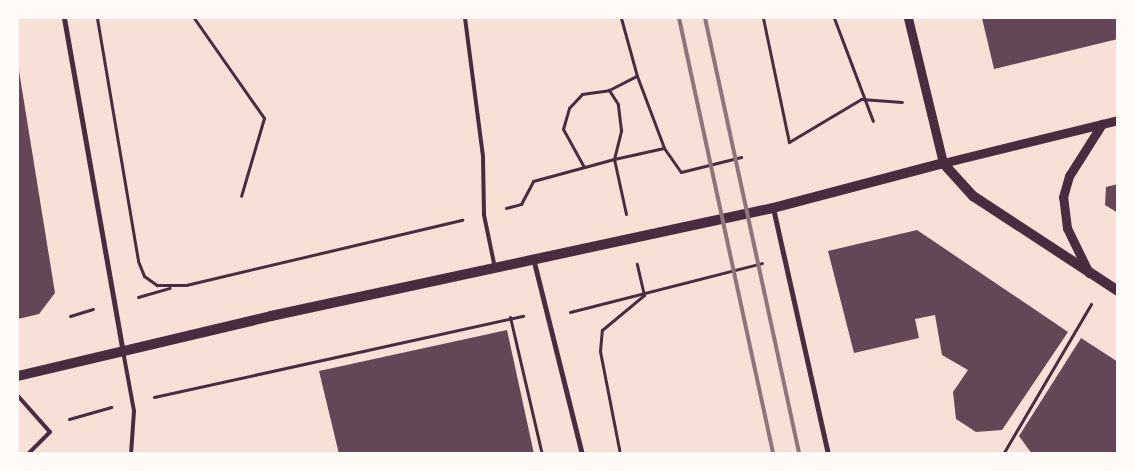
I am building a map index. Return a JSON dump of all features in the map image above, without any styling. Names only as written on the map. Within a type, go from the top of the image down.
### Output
[{"type":"main road","points":[[18,376],[123,351],[496,271],[760,211],[943,163],[973,196],[1118,291]]},
{"type":"street","points":[[64,18],[123,351]]},
{"type":"street","points":[[908,18],[943,163],[1118,120]]},
{"type":"street","points":[[1089,273],[1067,228],[1063,197],[1069,176],[1102,124]]},
{"type":"street","points":[[773,208],[828,454]]},
{"type":"street","points":[[534,262],[582,454]]},
{"type":"lane","points":[[465,18],[483,157],[484,215],[496,271]]},
{"type":"lane","points":[[123,351],[132,402],[131,454]]},
{"type":"lane","points":[[18,396],[50,432],[28,454]]},
{"type":"path","points":[[97,18],[138,261],[144,276],[157,285],[186,285],[484,215],[521,204],[533,181],[614,159],[664,148]]},
{"type":"path","points":[[194,18],[264,118],[241,196]]},
{"type":"path","points":[[621,18],[637,76],[664,148],[681,172],[741,157]]},
{"type":"path","points":[[763,18],[789,142],[861,99],[929,104]]},
{"type":"path","points":[[834,18],[861,99],[873,121]]},
{"type":"path","points":[[584,167],[563,129],[569,108],[582,94],[608,90],[637,76]]},
{"type":"path","points":[[608,90],[618,104],[621,130],[614,159],[644,295]]},
{"type":"path","points":[[44,425],[132,402],[510,316],[547,314],[644,295],[709,280],[763,263]]},
{"type":"path","points":[[1003,454],[1104,282]]},
{"type":"path","points":[[620,454],[600,350],[602,330],[644,295]]},
{"type":"path","points":[[510,316],[542,454]]},
{"type":"building","points":[[982,18],[1118,18],[1118,39],[994,69]]},
{"type":"building","points":[[19,71],[55,293],[39,314],[18,319]]},
{"type":"building","points":[[1118,184],[1118,213],[1105,205],[1106,187]]},
{"type":"building","points":[[917,230],[1068,332],[1002,430],[976,432],[956,419],[953,392],[968,370],[942,355],[935,315],[915,319],[919,338],[854,353],[828,251]]},
{"type":"building","points":[[507,330],[534,454],[339,454],[319,371]]},
{"type":"building","points":[[1081,338],[1118,362],[1118,454],[1032,454],[1019,436]]},
{"type":"railway","points":[[679,18],[773,454]]},
{"type":"railway","points":[[705,18],[799,454]]}]
